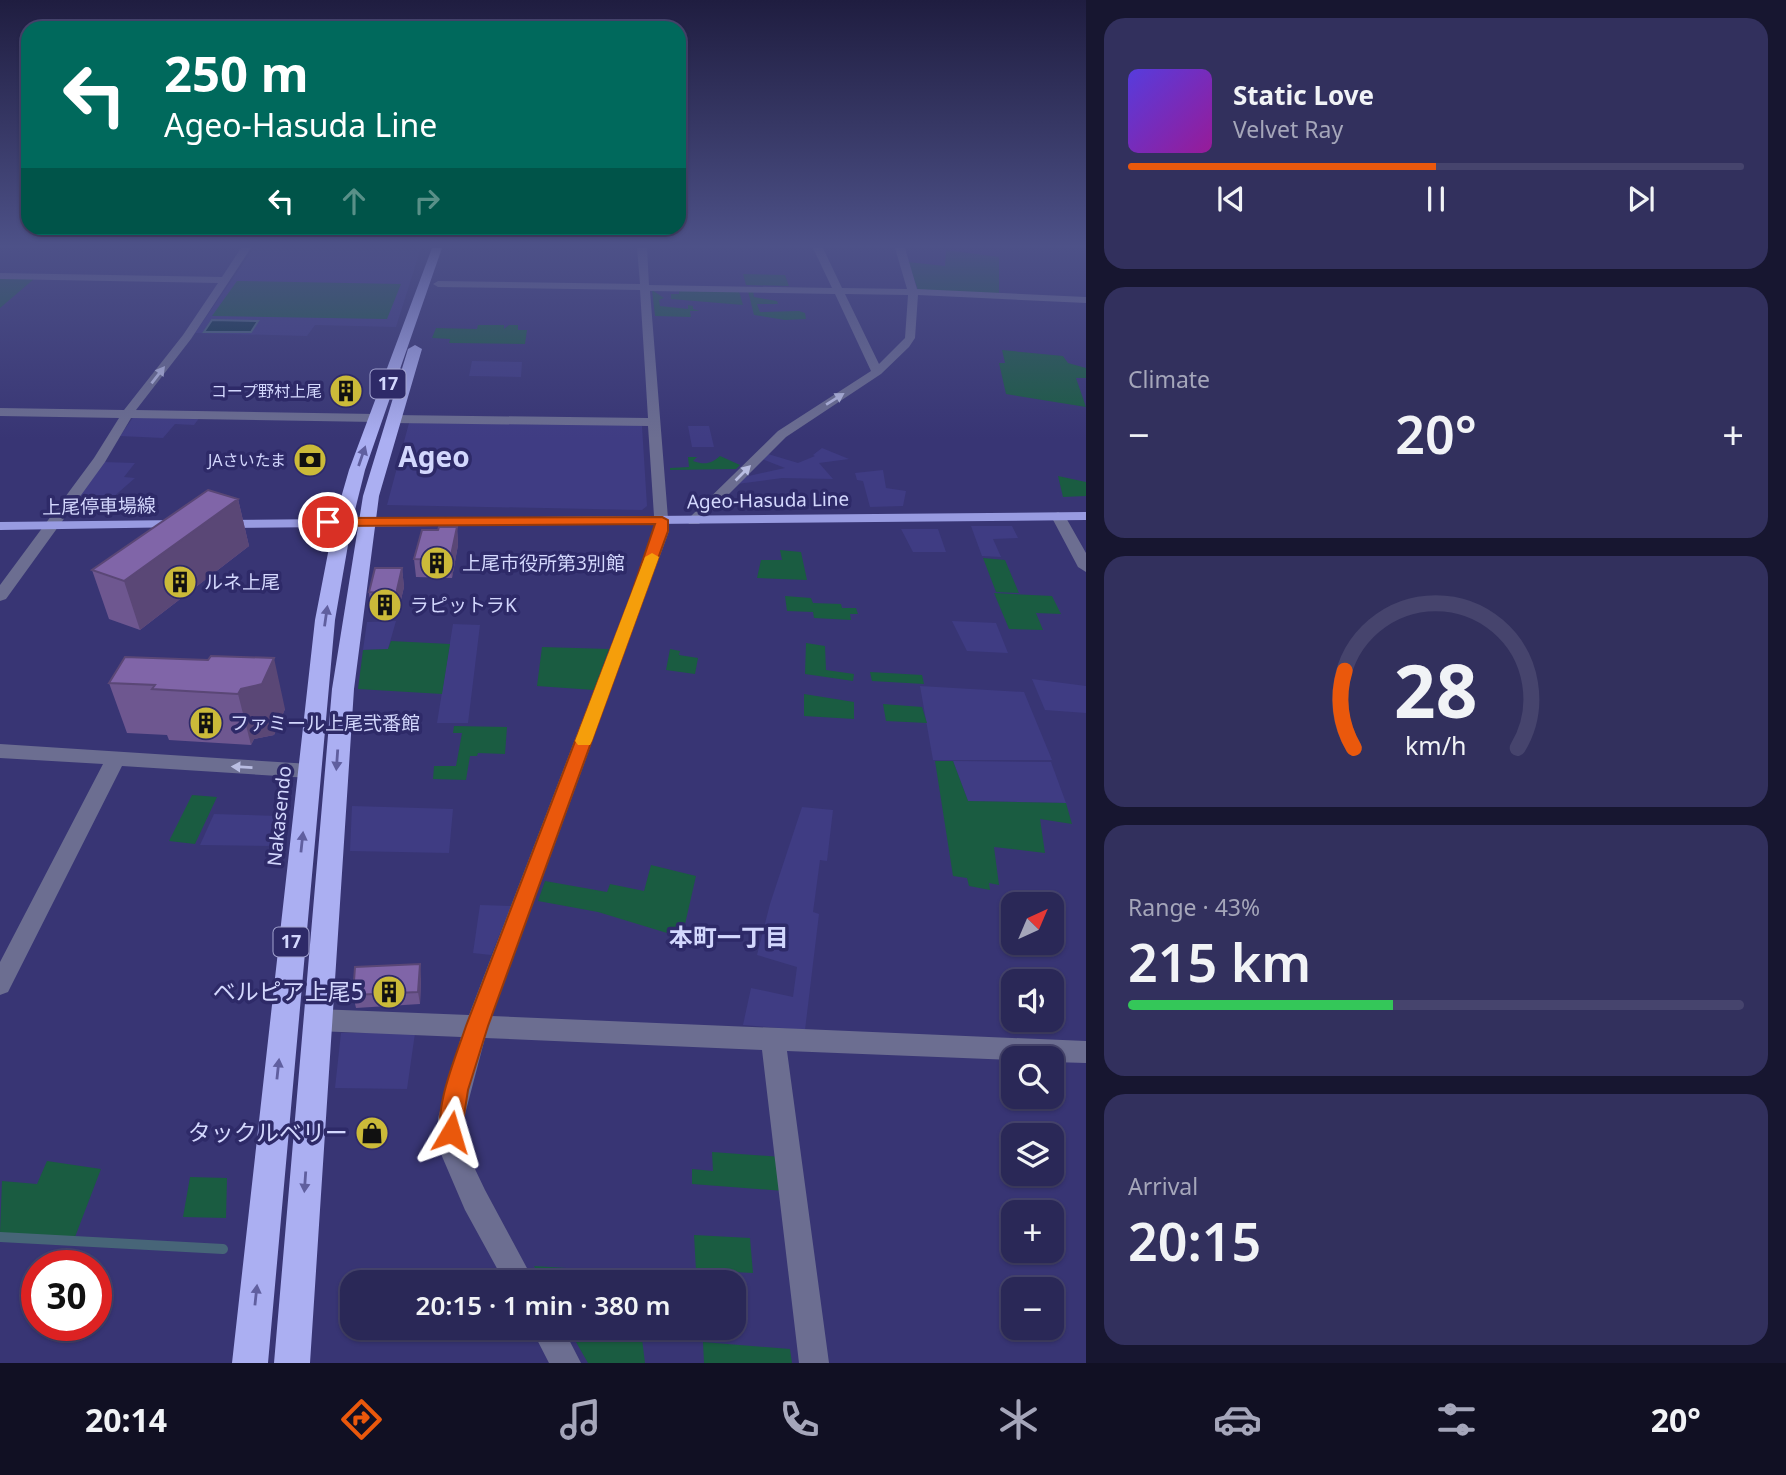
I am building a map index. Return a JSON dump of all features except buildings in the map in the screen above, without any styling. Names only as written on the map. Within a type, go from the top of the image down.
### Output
[{"type":"highway","name":"Nakasendo","points":[[250,1363],[281,1032],[325,620],[355,522],[375,418],[414,312]]},
{"type":"highway","name":"Nakasendo","points":[[292,1363],[355,522],[377,471],[429,312]]},
{"type":"main road","name":"Ageo-Hasuda Line","points":[[355,522],[1086,516]]},
{"type":"main road","name":"上尾停車場線","points":[[0,526],[355,522]]},
{"type":"street","points":[[0,596],[53,526],[128,413],[170,361],[203,312]]},
{"type":"street","points":[[514,1270],[475,1199],[451,1147],[451,1118],[477,1026],[662,531],[647,312]]},
{"type":"street","points":[[849,312],[877,372]]},
{"type":"street","points":[[694,521],[793,425],[877,372],[910,338],[912,312]]},
{"type":"street","points":[[0,412],[375,418]]},
{"type":"street","points":[[393,419],[655,422]]},
{"type":"street","points":[[1058,516],[1086,567]]},
{"type":"street","points":[[0,751],[310,771]]},
{"type":"street","points":[[0,985],[115,760]]},
{"type":"street","points":[[317,1020],[1086,1052]]},
{"type":"street","points":[[772,1039],[814,1363]]},
{"type":"street","points":[[553,1340],[566,1363]]},
{"type":"shaded area","points":[[210,312],[401,312],[396,327],[315,325],[307,336],[195,333]]},
{"type":"shaded area","points":[[472,361],[522,362],[521,377],[469,376]]},
{"type":"shaded area","points":[[134,416],[200,417],[194,425],[175,424],[163,438],[120,436]]},
{"type":"shaded area","points":[[409,423],[638,424],[642,426],[647,506],[642,510],[387,505]]},
{"type":"shaded area","points":[[688,426],[709,426],[714,447],[692,447]]},
{"type":"shaded area","points":[[822,448],[849,459],[819,463],[833,479],[782,478],[737,484],[744,477],[785,468],[762,459],[768,454],[798,463],[815,456],[813,455]]},
{"type":"shaded area","points":[[103,462],[135,463],[124,477],[135,478],[95,513],[67,515]]},
{"type":"shaded area","points":[[883,470],[886,488],[906,491],[903,506],[870,507],[863,481],[857,480],[855,473]]},
{"type":"shaded area","points":[[971,526],[1012,526],[1018,538],[993,539],[1001,557],[982,556]]},
{"type":"shaded area","points":[[901,529],[938,529],[946,552],[913,552]]},
{"type":"shaded area","points":[[396,621],[388,649],[363,650],[367,622]]},
{"type":"shaded area","points":[[952,621],[996,623],[1008,653],[967,651]]},
{"type":"shaded area","points":[[453,624],[480,625],[468,723],[437,723]]},
{"type":"shaded area","points":[[1032,679],[1086,686],[1086,713],[1045,710]]},
{"type":"shaded area","points":[[920,686],[1024,692],[1052,760],[933,760]]},
{"type":"shaded area","points":[[953,761],[1051,762],[1066,803],[968,801]]},
{"type":"shaded area","points":[[352,806],[453,809],[449,853],[350,851]]},
{"type":"shaded area","points":[[802,807],[833,810],[827,861],[820,860],[813,912],[819,914],[805,1030],[743,1025],[751,988],[793,997],[797,967],[757,955],[770,904]]},
{"type":"shaded area","points":[[214,814],[279,816],[275,846],[200,845]]},
{"type":"shaded area","points":[[480,905],[511,906],[491,955],[473,953]]},
{"type":"shaded area","points":[[341,1033],[415,1033],[407,1089],[335,1088]]},
{"type":"green space","points":[[215,312],[390,312],[387,319],[212,316]]},
{"type":"green space","points":[[654,312],[690,312],[691,317],[655,316]]},
{"type":"green space","points":[[753,312],[801,312],[805,313],[806,319],[785,320],[754,315]]},
{"type":"green space","points":[[478,325],[504,325],[504,329],[509,325],[518,325],[518,330],[527,330],[525,344],[449,343],[450,339],[432,338],[436,328],[477,329]]},
{"type":"green space","points":[[1002,350],[1063,356],[1068,363],[1086,368],[1086,378],[1076,378],[1086,407],[1006,394],[999,363],[1005,363]]},
{"type":"green space","points":[[720,456],[740,465],[736,469],[670,470],[689,467],[688,457],[697,457],[693,461],[704,463]]},
{"type":"green space","points":[[1058,476],[1086,482],[1086,496],[1063,497]]},
{"type":"green space","points":[[780,550],[801,552],[807,580],[757,578],[761,560],[782,560]]},
{"type":"green space","points":[[983,558],[1005,560],[1019,593],[996,592]]},
{"type":"green space","points":[[994,593],[1052,596],[1061,614],[1036,613],[1043,630],[1009,629]]},
{"type":"green space","points":[[785,596],[811,598],[813,603],[841,604],[842,608],[856,608],[858,614],[850,614],[851,620],[814,618],[813,612],[787,611]]},
{"type":"green space","points":[[391,641],[450,644],[442,694],[358,689],[363,650],[388,649]]},
{"type":"green space","points":[[806,643],[825,646],[826,670],[854,674],[853,681],[805,674]]},
{"type":"green space","points":[[542,647],[609,649],[594,690],[537,686]]},
{"type":"green space","points":[[670,649],[680,651],[679,655],[698,658],[695,674],[666,670]]},
{"type":"green space","points":[[870,672],[922,675],[924,684],[872,681]]},
{"type":"green space","points":[[804,694],[854,702],[854,719],[804,716]]},
{"type":"green space","points":[[883,704],[922,707],[927,723],[886,721]]},
{"type":"green space","points":[[454,726],[507,727],[505,754],[478,753],[477,756],[470,756],[466,780],[433,779],[434,766],[456,766],[462,733],[453,733]]},
{"type":"green space","points":[[935,761],[953,761],[968,801],[1066,803],[1072,824],[1040,819],[1045,853],[994,847],[999,885],[989,883],[990,890],[969,886],[967,878],[953,876]]},
{"type":"green space","points":[[192,795],[217,797],[195,844],[169,841]]},
{"type":"green space","points":[[651,865],[696,876],[683,933],[669,928],[667,933],[598,912],[538,901],[545,881],[607,892],[610,884],[644,891]]},
{"type":"green space","points":[[712,1152],[781,1157],[784,1191],[692,1184],[692,1169],[713,1171]]},
{"type":"green space","points":[[47,1161],[101,1169],[75,1237],[0,1233],[2,1181],[37,1184]]},
{"type":"green space","points":[[190,1177],[227,1178],[226,1218],[183,1217]]},
{"type":"green space","points":[[694,1235],[750,1238],[753,1273],[746,1273],[746,1270],[696,1270]]},
{"type":"green space","points":[[534,1266],[599,1270],[536,1270]]},
{"type":"green space","points":[[575,1340],[642,1340],[645,1363],[588,1363]]},
{"type":"green space","points":[[703,1342],[790,1349],[792,1363],[704,1363]]},
{"type":"water","points":[[212,320],[258,321],[251,332],[204,332]]},
{"type":"waterway","points":[[0,1237],[223,1249]]},
{"type":"slow traffic","points":[[584,741],[652,557]]},
{"type":"place","name":"コープ野村上尾","points":[[346,391]]},
{"type":"place","name":"JAさいたま","points":[[310,460]]},
{"type":"place","name":"上尾市役所第3別館","points":[[437,563]]},
{"type":"place","name":"ルネ上尾","points":[[180,582]]},
{"type":"place","name":"ラピットラK","points":[[385,605]]},
{"type":"place","name":"ファミール上尾弐番館","points":[[206,723]]},
{"type":"place","name":"ベルピア上尾5","points":[[389,992]]},
{"type":"place","name":"タックルベリー","points":[[372,1133]]},
{"type":"district","name":"Ageo","points":[[434,457]]},
{"type":"district","name":"本町一丁目","points":[[729,938]]},
{"type":"route","points":[[328,522],[662,520],[662,531],[477,1026],[457,1090],[451,1132]]}]
